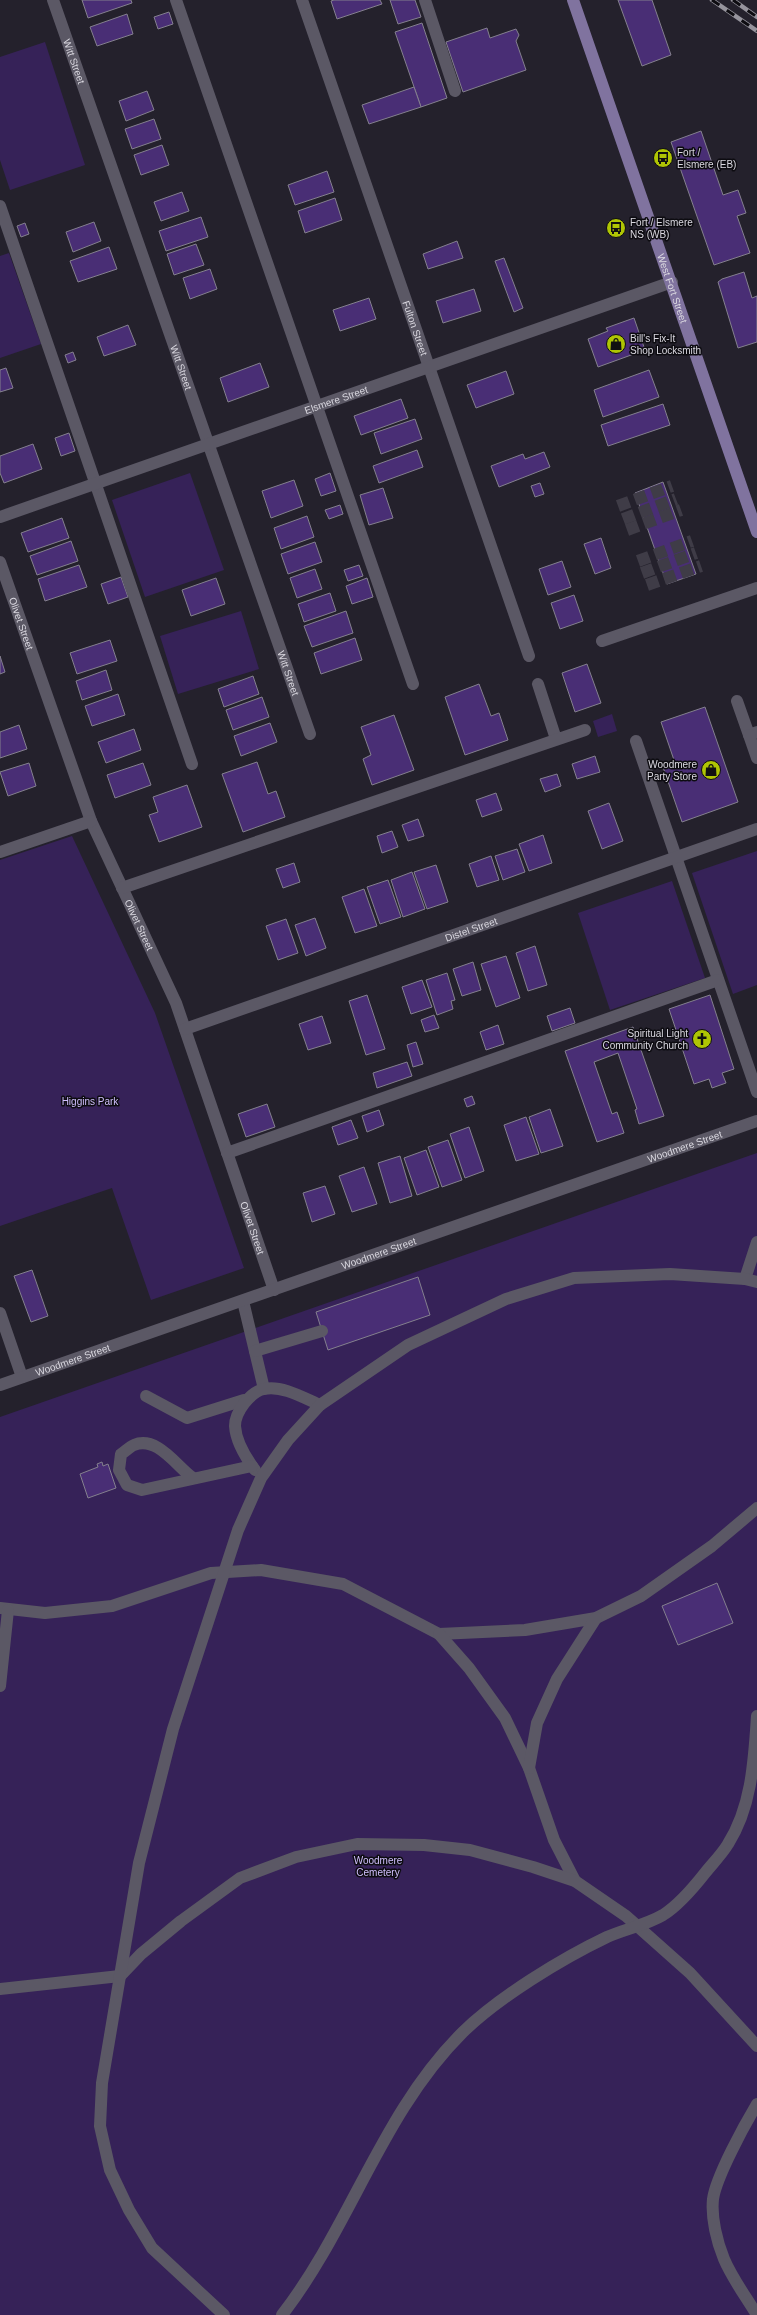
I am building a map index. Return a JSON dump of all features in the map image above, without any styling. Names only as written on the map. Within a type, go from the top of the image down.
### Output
[{"type":"main road","name":"West Fort Street","points":[[573,0],[672,282],[757,532]]},
{"type":"street","name":"Witt Street","points":[[53,0],[207,445],[310,734]]},
{"type":"street","points":[[176,0],[413,684]]},
{"type":"street","name":"Fulton Street","points":[[302,0],[428,368],[529,656]]},
{"type":"street","points":[[425,0],[455,91]]},
{"type":"street","points":[[0,206],[97,484],[192,764]]},
{"type":"street","name":"Elsmere Street","points":[[0,517],[672,282]]},
{"type":"street","name":"Olivet Street","points":[[0,562],[91,821],[176,1003],[274,1290]]},
{"type":"street","points":[[602,641],[757,588]]},
{"type":"street","points":[[538,684],[556,739]]},
{"type":"street","points":[[736,701],[753,733],[757,758]]},
{"type":"street","points":[[122,888],[585,730]]},
{"type":"street","points":[[636,741],[757,1092]]},
{"type":"street","points":[[0,852],[91,821]]},
{"type":"street","name":"Distel Street","points":[[185,1030],[757,829]]},
{"type":"street","points":[[227,1153],[718,980]]},
{"type":"street","name":"Woodmere Street","points":[[0,1385],[757,1121]]},
{"type":"street","points":[[745,1279],[757,1242]]},
{"type":"street","points":[[224,2315],[152,2248],[129,2210],[110,2170],[100,2126],[102,2083],[139,1863],[167,1752],[224,1571],[238,1530],[261,1478],[288,1440],[320,1405],[413,1342],[506,1299],[574,1278],[670,1274],[745,1279],[757,1282]]},
{"type":"street","points":[[243,1301],[264,1389]]},
{"type":"street","points":[[0,1313],[22,1377]]},
{"type":"street","points":[[255,1351],[322,1331]]},
{"type":"street","points":[[146,1396],[187,1418],[244,1400],[264,1389],[286,1391],[320,1405]]},
{"type":"street","points":[[244,1400],[235,1425],[244,1456],[261,1478]]},
{"type":"street","points":[[193,1478],[181,1470],[167,1454],[152,1445],[134,1445],[121,1454],[119,1470],[127,1485],[142,1490],[252,1466]]},
{"type":"street","points":[[439,1634],[525,1630],[596,1618],[641,1596],[680,1570],[757,1508]]},
{"type":"street","points":[[0,1686],[4,1609],[45,1613],[112,1606],[211,1573],[224,1571],[262,1570],[343,1584],[439,1634],[469,1668],[505,1718],[529,1768],[554,1840],[575,1881]]},
{"type":"street","points":[[529,1768],[540,1717],[557,1679],[596,1618]]},
{"type":"street","points":[[282,2315],[300,2291],[341,2224],[381,2146],[416,2087],[464,2032],[522,1985],[606,1938],[663,1915],[694,1887],[728,1844],[743,1812],[751,1782],[757,1716]]},
{"type":"street","points":[[0,1990],[120,1976],[141,1954],[181,1921],[240,1878],[296,1857],[357,1844],[424,1845],[470,1850],[532,1867],[575,1881],[626,1916],[690,1973],[757,2046]]},
{"type":"street","points":[[757,2104],[736,2143],[714,2198],[714,2225],[724,2259],[757,2315]]},
{"type":"green space","points":[[45,42],[85,165],[10,190],[0,160],[0,57]]},
{"type":"green space","points":[[9,253],[41,344],[0,358],[0,256]]},
{"type":"green space","points":[[190,473],[224,570],[145,597],[112,500]]},
{"type":"green space","points":[[241,611],[259,669],[178,694],[160,636]]},
{"type":"green space","points":[[612,714],[617,731],[598,737],[593,721]]},
{"type":"green space","name":"Higgins Park","points":[[72,836],[155,1013],[244,1268],[151,1300],[112,1188],[0,1226],[0,860]]},
{"type":"green space","points":[[757,851],[757,985],[733,994],[692,873]]},
{"type":"green space","points":[[672,881],[705,978],[610,1010],[578,913]]},
{"type":"green space","name":"Woodmere Cemetery","points":[[757,1153],[757,2315],[0,2315],[0,1417]]},
{"type":"building","points":[[82,0],[131,0],[132,3],[88,18]]},
{"type":"building","points":[[380,0],[382,4],[337,19],[331,1]]},
{"type":"building","points":[[390,0],[415,0],[421,17],[398,24]]},
{"type":"building","points":[[618,0],[652,0],[671,55],[642,66]]},
{"type":"building","points":[[169,12],[173,24],[158,29],[154,17]]},
{"type":"building","points":[[127,14],[133,34],[97,46],[90,27]]},
{"type":"building","points":[[422,23],[447,98],[421,107],[395,32]]},
{"type":"building","points":[[487,28],[490,38],[516,29],[519,35],[516,41],[526,70],[463,92],[446,42]]},
{"type":"building","points":[[414,87],[421,107],[369,124],[362,105]]},
{"type":"building","points":[[147,91],[154,110],[126,121],[119,101]]},
{"type":"building","points":[[154,119],[161,139],[132,149],[125,129]]},
{"type":"building","points":[[701,131],[723,195],[738,190],[746,213],[737,216],[750,253],[714,265],[671,142]]},
{"type":"building","points":[[162,145],[169,165],[141,175],[134,155]]},
{"type":"building","points":[[327,171],[334,192],[295,205],[288,185]]},
{"type":"building","points":[[182,192],[189,211],[161,221],[154,202]]},
{"type":"building","points":[[335,198],[342,220],[305,233],[298,211]]},
{"type":"building","points":[[201,217],[208,237],[166,251],[159,231]]},
{"type":"building","points":[[94,222],[101,241],[73,252],[66,232]]},
{"type":"building","points":[[25,223],[29,234],[21,237],[17,226]]},
{"type":"building","points":[[457,241],[463,258],[428,269],[423,254]]},
{"type":"building","points":[[196,244],[204,265],[174,275],[167,254]]},
{"type":"building","points":[[109,247],[117,269],[78,282],[70,261]]},
{"type":"building","points":[[504,258],[523,308],[514,312],[495,261]]},
{"type":"building","points":[[210,269],[217,289],[190,299],[183,278]]},
{"type":"building","points":[[744,272],[752,298],[757,296],[757,342],[738,348],[718,282],[722,279]]},
{"type":"building","points":[[474,289],[481,311],[443,323],[436,301]]},
{"type":"building","points":[[369,298],[376,319],[340,331],[333,310]]},
{"type":"building","name":"Bill's Fix-It Shop Locksmith","points":[[634,318],[645,350],[598,367],[588,339],[608,331],[606,328]]},
{"type":"building","points":[[128,325],[136,345],[104,356],[97,337]]},
{"type":"building","points":[[73,352],[76,360],[68,363],[65,355]]},
{"type":"building","points":[[260,363],[269,387],[228,402],[220,378]]},
{"type":"building","points":[[6,368],[13,388],[0,392],[0,370]]},
{"type":"building","points":[[649,370],[659,397],[603,417],[594,390]]},
{"type":"building","points":[[506,371],[514,394],[476,408],[467,385]]},
{"type":"building","points":[[401,399],[408,418],[361,435],[354,416]]},
{"type":"building","points":[[663,404],[670,425],[608,446],[601,425]]},
{"type":"building","points":[[415,419],[422,439],[381,454],[374,433]]},
{"type":"building","points":[[69,433],[75,451],[61,456],[55,438]]},
{"type":"building","points":[[33,444],[42,469],[4,483],[0,473],[0,456]]},
{"type":"building","points":[[417,450],[423,467],[379,483],[373,466]]},
{"type":"building","points":[[544,452],[550,467],[499,487],[491,466],[523,454],[525,459]]},
{"type":"building","points":[[330,473],[336,491],[321,496],[315,479]]},
{"type":"building","points":[[294,480],[303,506],[271,518],[262,491]]},
{"type":"building","points":[[663,482],[696,574],[667,584],[635,493]]},
{"type":"building","points":[[540,483],[544,494],[535,497],[531,486]]},
{"type":"building","points":[[383,488],[393,518],[369,525],[360,495]]},
{"type":"building","points":[[340,505],[343,514],[329,519],[325,510]]},
{"type":"building","points":[[307,516],[314,537],[281,549],[274,528]]},
{"type":"building","points":[[62,518],[69,538],[28,552],[21,533]]},
{"type":"building","points":[[601,538],[611,568],[595,574],[584,544]]},
{"type":"building","points":[[71,541],[78,561],[37,575],[30,556]]},
{"type":"building","points":[[315,542],[322,562],[288,574],[281,554]]},
{"type":"building","points":[[562,561],[571,587],[548,595],[539,569]]},
{"type":"building","points":[[79,565],[87,587],[45,601],[38,579]]},
{"type":"building","points":[[359,565],[363,576],[348,581],[344,570]]},
{"type":"building","points":[[315,569],[322,589],[297,598],[290,578]]},
{"type":"building","points":[[121,577],[128,597],[108,604],[101,584]]},
{"type":"building","points":[[216,578],[225,604],[191,616],[182,590]]},
{"type":"building","points":[[367,578],[373,597],[352,604],[346,586]]},
{"type":"building","points":[[330,593],[336,611],[304,622],[298,604]]},
{"type":"building","points":[[574,595],[583,621],[560,629],[551,603]]},
{"type":"building","points":[[346,611],[353,633],[312,647],[304,626]]},
{"type":"building","points":[[355,638],[362,660],[321,674],[314,653]]},
{"type":"building","points":[[110,640],[117,661],[77,674],[70,653]]},
{"type":"building","points":[[0,656],[5,672],[0,674]]},
{"type":"building","points":[[587,664],[601,703],[575,712],[562,673]]},
{"type":"building","points":[[106,670],[112,690],[82,700],[76,681]]},
{"type":"building","points":[[253,676],[259,694],[224,707],[218,689]]},
{"type":"building","points":[[479,684],[491,716],[499,713],[508,740],[465,755],[445,697]]},
{"type":"building","points":[[118,694],[125,715],[92,726],[85,706]]},
{"type":"building","points":[[262,697],[269,717],[233,730],[226,710]]},
{"type":"building","points":[[705,707],[738,802],[682,822],[663,767],[675,763],[661,722]]},
{"type":"building","points":[[394,715],[414,770],[372,785],[363,759],[371,755],[361,727]]},
{"type":"building","points":[[270,723],[277,742],[241,756],[234,736]]},
{"type":"building","points":[[19,725],[27,749],[0,758],[0,732]]},
{"type":"building","points":[[134,729],[141,750],[106,763],[98,742]]},
{"type":"building","points":[[595,756],[600,772],[577,779],[572,764]]},
{"type":"building","points":[[257,762],[268,794],[276,791],[285,817],[243,832],[222,774]]},
{"type":"building","points":[[29,763],[36,786],[8,796],[0,772]]},
{"type":"building","points":[[143,763],[151,785],[115,798],[107,775]]},
{"type":"building","points":[[557,774],[561,786],[545,792],[540,779]]},
{"type":"building","points":[[187,785],[202,827],[159,842],[149,815],[158,812],[153,797]]},
{"type":"building","points":[[496,793],[502,810],[482,817],[476,800]]},
{"type":"building","points":[[609,803],[623,841],[602,849],[588,811]]},
{"type":"building","points":[[418,819],[424,836],[408,841],[402,825]]},
{"type":"building","points":[[392,831],[398,847],[382,853],[377,836]]},
{"type":"building","points":[[543,835],[552,863],[529,871],[519,844]]},
{"type":"building","points":[[517,849],[525,872],[503,880],[495,856]]},
{"type":"building","points":[[491,856],[499,880],[477,887],[469,864]]},
{"type":"building","points":[[294,863],[300,882],[283,888],[276,869]]},
{"type":"building","points":[[436,865],[448,902],[427,909],[414,872]]},
{"type":"building","points":[[412,872],[425,909],[403,917],[391,880]]},
{"type":"building","points":[[388,880],[401,917],[380,924],[367,887]]},
{"type":"building","points":[[364,889],[377,926],[355,933],[342,897]]},
{"type":"building","points":[[315,918],[326,948],[306,956],[295,925]]},
{"type":"building","points":[[286,919],[298,953],[278,960],[266,926]]},
{"type":"building","points":[[535,946],[547,985],[528,991],[516,953]]},
{"type":"building","points":[[506,956],[520,998],[496,1007],[481,964]]},
{"type":"building","points":[[473,962],[481,990],[462,996],[453,969]]},
{"type":"building","points":[[447,973],[455,1000],[451,1001],[453,1009],[437,1015],[426,980]]},
{"type":"building","points":[[422,980],[432,1007],[411,1014],[402,987]]},
{"type":"building","points":[[367,995],[385,1049],[366,1055],[349,1001]]},
{"type":"building","name":"Spiritual Light Community Church","points":[[710,995],[734,1069],[722,1073],[726,1083],[712,1088],[709,1079],[694,1084],[669,1009]]},
{"type":"building","points":[[570,1008],[575,1023],[552,1031],[547,1016]]},
{"type":"building","points":[[434,1015],[439,1028],[425,1032],[421,1020]]},
{"type":"building","points":[[322,1016],[331,1043],[308,1050],[299,1024]]},
{"type":"building","points":[[498,1025],[504,1044],[486,1050],[480,1032]]},
{"type":"building","points":[[633,1027],[664,1116],[639,1124],[635,1110],[637,1109],[618,1053],[594,1062],[612,1114],[617,1112],[624,1133],[597,1142],[565,1051]]},
{"type":"building","points":[[416,1042],[423,1064],[413,1067],[407,1045]]},
{"type":"building","points":[[407,1062],[412,1076],[377,1088],[373,1073]]},
{"type":"building","points":[[472,1096],[475,1104],[467,1107],[464,1099]]},
{"type":"building","points":[[267,1104],[275,1127],[246,1137],[238,1114]]},
{"type":"building","points":[[550,1109],[563,1146],[541,1153],[529,1117]]},
{"type":"building","points":[[379,1110],[384,1125],[367,1132],[362,1116]]},
{"type":"building","points":[[526,1117],[539,1154],[516,1161],[504,1125]]},
{"type":"building","points":[[351,1120],[358,1138],[338,1145],[332,1127]]},
{"type":"building","points":[[469,1127],[484,1171],[465,1178],[450,1134]]},
{"type":"building","points":[[448,1140],[462,1180],[442,1187],[428,1147]]},
{"type":"building","points":[[426,1150],[439,1187],[417,1195],[404,1158]]},
{"type":"building","points":[[400,1156],[412,1196],[390,1203],[378,1163]]},
{"type":"building","points":[[364,1167],[377,1204],[352,1212],[339,1176]]},
{"type":"building","points":[[325,1186],[335,1214],[312,1222],[303,1193]]},
{"type":"building","points":[[32,1270],[48,1316],[31,1322],[14,1276]]},
{"type":"building","points":[[418,1277],[430,1315],[328,1350],[316,1312]]},
{"type":"building","points":[[102,1462],[103,1466],[108,1464],[116,1488],[88,1498],[80,1474],[98,1467],[97,1464]]},
{"type":"building","points":[[717,1583],[733,1623],[678,1645],[662,1606]]},
{"type":"tunnel","points":[[618,506],[672,486]]},
{"type":"tunnel","points":[[623,519],[676,499]]},
{"type":"tunnel","points":[[627,530],[681,510]]},
{"type":"tunnel","points":[[638,561],[692,541]]},
{"type":"tunnel","points":[[642,573],[696,553]]},
{"type":"tunnel","points":[[647,585],[701,566]]},
{"type":"railway","points":[[712,0],[757,31]]},
{"type":"railway","points":[[733,0],[757,17]]},
{"type":"place","name":"Fort / Elsmere (EB)","points":[[663,158]]},
{"type":"place","name":"Fort / Elsmere NS (WB)","points":[[616,228]]},
{"type":"place","name":"Bill's Fix-It Shop Locksmith","points":[[616,344]]},
{"type":"place","name":"Woodmere Party Store","points":[[711,770]]},
{"type":"place","name":"Spiritual Light Community Church","points":[[702,1039]]}]
